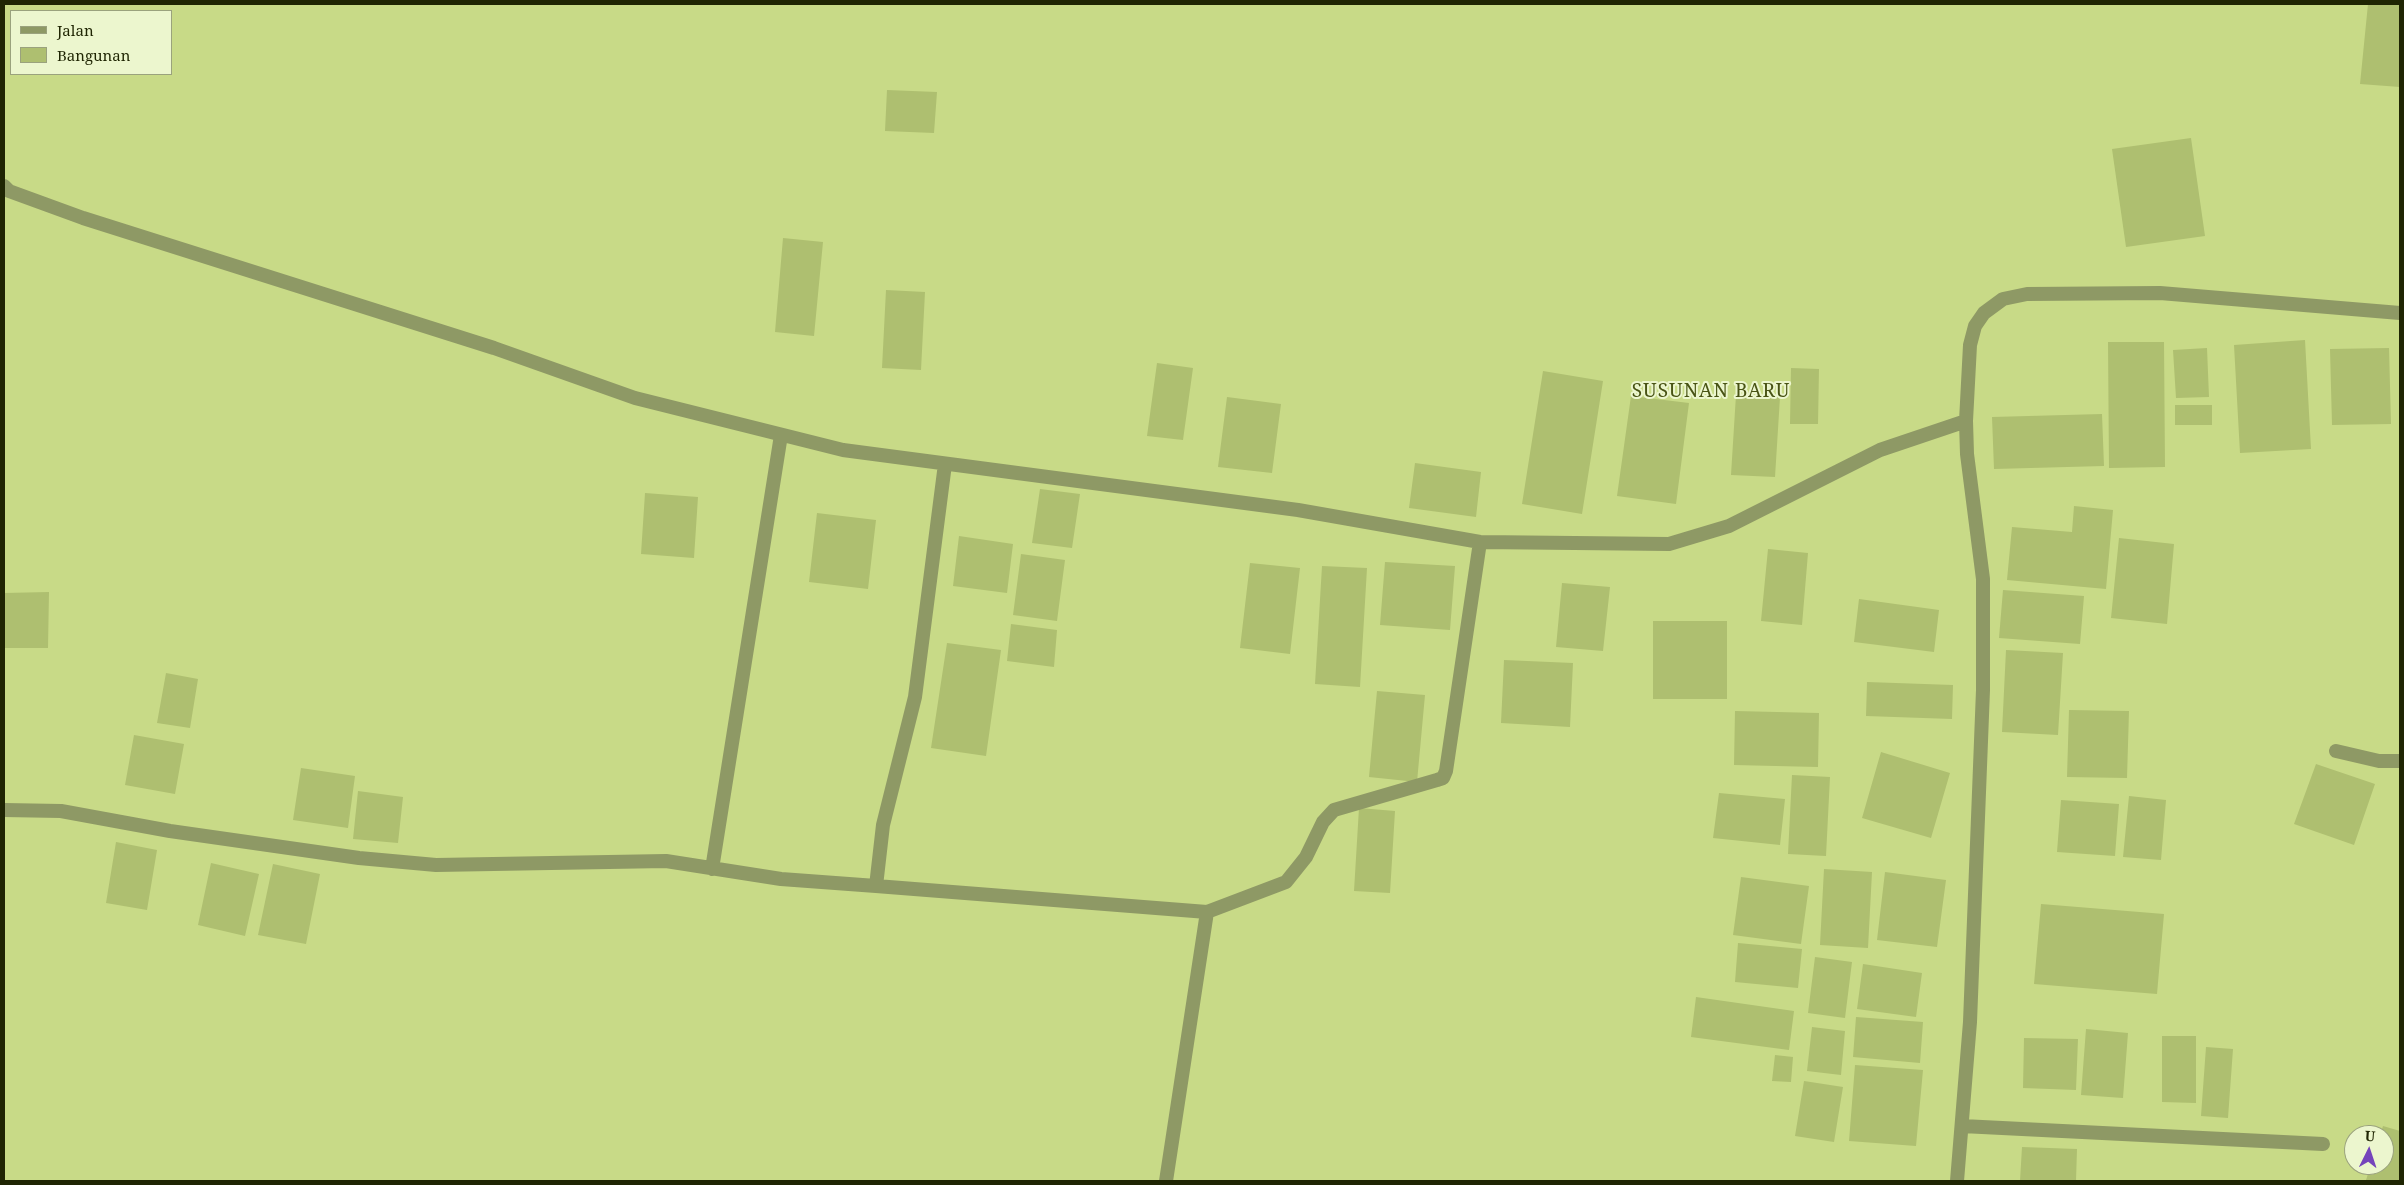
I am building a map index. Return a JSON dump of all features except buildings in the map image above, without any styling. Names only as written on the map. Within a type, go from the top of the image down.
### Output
[{"type":"street","points":[[4,186],[9,191],[83,218],[494,348],[636,398],[843,450],[1298,510],[1480,542],[1670,544],[1729,526],[1880,450],[1966,421]]},
{"type":"street","points":[[1957,1181],[1971,1013],[1983,690],[1983,579],[1967,454],[1966,421],[1970,345],[1975,326],[1984,313],[2003,299],[2027,294],[2160,293],[2400,313]]},
{"type":"street","points":[[712,869],[781,435]]},
{"type":"street","points":[[876,886],[883,826],[915,697],[945,464]]},
{"type":"street","points":[[4,810],[60,811],[179,833],[359,858],[427,864],[666,861],[781,880],[1207,912],[1286,882],[1306,857],[1323,822],[1334,810],[1443,778],[1446,771],[1480,542]]},
{"type":"street","points":[[2336,751],[2380,761],[2400,762]]},
{"type":"street","points":[[1166,1181],[1207,912]]},
{"type":"street","points":[[1962,1126],[2323,1144]]},
{"type":"district","name":"SUSUNAN BARU","points":[[1711,392]]}]
